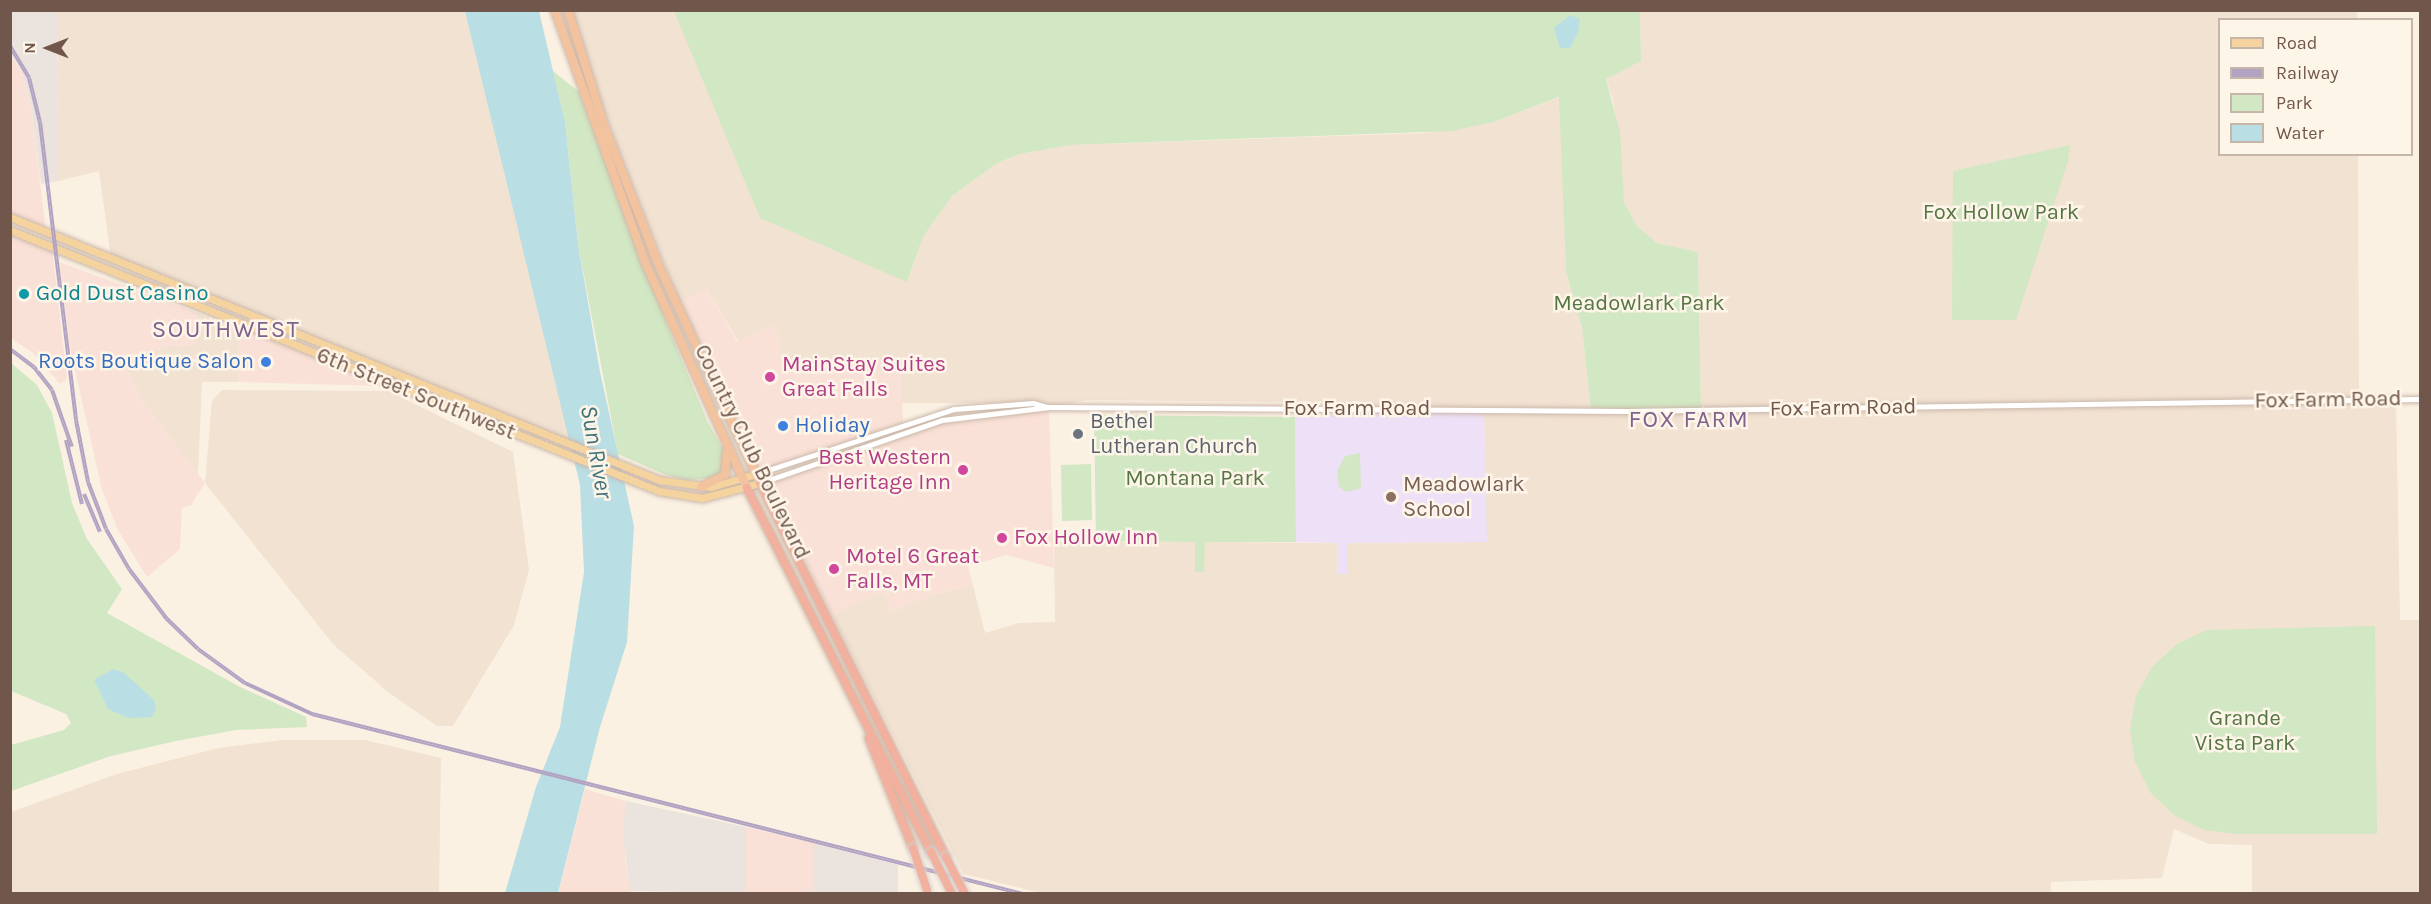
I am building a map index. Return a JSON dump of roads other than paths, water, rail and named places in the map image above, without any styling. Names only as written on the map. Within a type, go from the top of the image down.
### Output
[{"type":"highway","name":"Country Club Boulevard","points":[[555,10],[645,262],[727,447],[952,894]]},
{"type":"highway","name":"Country Club Boulevard","points":[[568,10],[605,128],[659,266],[760,483],[965,894]]},
{"type":"highway","points":[[701,487],[725,475],[727,447]]},
{"type":"highway","points":[[862,715],[913,848],[927,892]]},
{"type":"main road","name":"6th Street Southwest","points":[[10,217],[646,475],[701,487],[760,483]]},
{"type":"main road","name":"6th Street Southwest","points":[[10,230],[647,486],[678,496],[702,498],[745,484],[756,474]]},
{"type":"street","name":"Fox Farm Road","points":[[760,483],[942,420],[1048,407],[1627,411],[2421,399]]},
{"type":"street","name":"Fox Farm Road","points":[[756,474],[954,410],[1033,403],[1048,407]]},
{"type":"water","name":"Sun River","points":[[465,11],[539,11],[565,122],[578,244],[600,372],[634,526],[627,642],[600,727],[558,893],[505,893],[536,787],[560,727],[584,572],[580,485]]},
{"type":"water","points":[[1570,15],[1580,19],[1578,33],[1570,48],[1560,48],[1554,28]]},
{"type":"water","points":[[113,669],[123,672],[154,700],[156,708],[152,717],[128,718],[108,709],[94,680]]},
{"type":"railway","points":[[10,46],[29,78],[40,122],[76,420],[88,482],[106,529],[129,569],[167,619],[198,649],[245,683],[312,714],[1023,894]]},
{"type":"railway","points":[[10,349],[34,367],[52,390],[72,447]]},
{"type":"railway","points":[[66,440],[82,504]]},
{"type":"railway","points":[[84,494],[100,532]]},
{"type":"place","name":"Gold Dust Casino","points":[[24,294]]},
{"type":"place","name":"Roots Boutique Salon","points":[[266,362]]},
{"type":"place","name":"MainStay Suites Great Falls","points":[[770,377]]},
{"type":"place","name":"Holiday","points":[[783,426]]},
{"type":"place","name":"Bethel Lutheran Church","points":[[1078,434]]},
{"type":"place","name":"Best Western Heritage Inn","points":[[963,470]]},
{"type":"place","name":"Meadowlark School","points":[[1391,497]]},
{"type":"place","name":"Fox Hollow Inn","points":[[1002,538]]},
{"type":"place","name":"Motel 6 Great Falls, MT","points":[[834,569]]},
{"type":"district","name":"SOUTHWEST","points":[[226,330]]},
{"type":"district","name":"FOX FARM","points":[[1689,420]]},
{"type":"park label","name":"Fox Hollow Park","points":[[2001,213]]},
{"type":"park label","name":"Meadowlark Park","points":[[1639,304]]},
{"type":"park label","name":"Montana Park","points":[[1195,479]]},
{"type":"park label","name":"Grande Vista Park","points":[[2245,730]]}]
